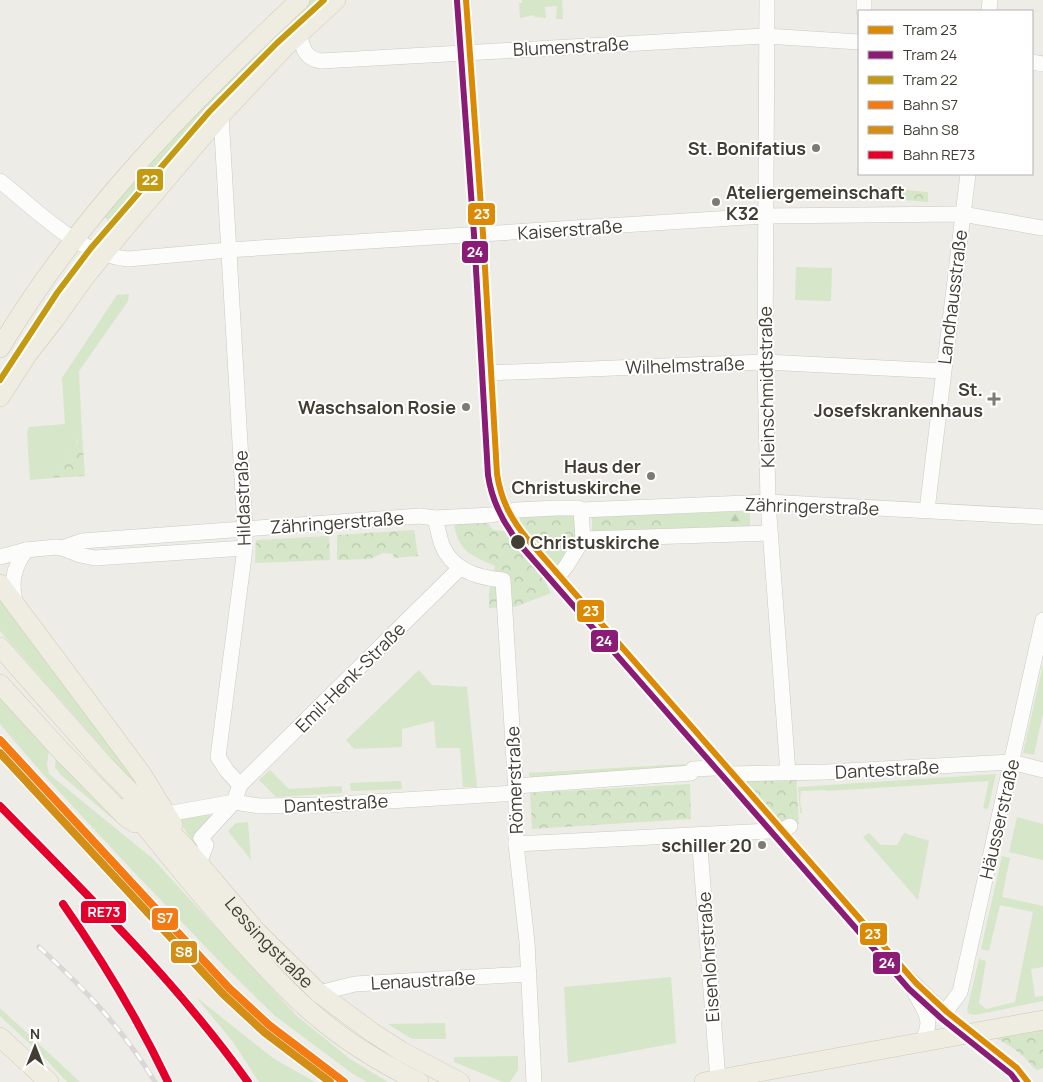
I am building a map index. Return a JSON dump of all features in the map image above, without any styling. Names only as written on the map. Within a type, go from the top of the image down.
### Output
[{"type":"main road","points":[[0,348],[20,316],[103,202],[158,139],[253,43],[300,0]]},
{"type":"main road","points":[[0,397],[85,276],[123,230],[221,115],[285,47],[336,0]]},
{"type":"main road","points":[[0,584],[141,773],[167,814],[184,846]]},
{"type":"main road","name":"Lessingstraße","points":[[0,647],[107,768],[184,846],[257,932],[319,993],[401,1051],[460,1082]]},
{"type":"main road","points":[[0,684],[64,754],[126,817],[154,837]]},
{"type":"main road","name":"Lessingstraße","points":[[107,768],[126,802],[232,932],[298,1000],[339,1034],[397,1071],[419,1082]]},
{"type":"main road","points":[[298,1000],[319,993]]},
{"type":"main road","points":[[711,1081],[1043,1020]]},
{"type":"main road","points":[[0,1037],[50,1082]]},
{"type":"street","points":[[463,0],[487,373],[498,509],[556,578],[725,769],[784,828],[909,980],[950,1019],[958,1036]]},
{"type":"street","name":"Kleinschmidtstraße","points":[[767,0],[765,362],[768,502],[788,772]]},
{"type":"street","name":"Blumenstraße","points":[[299,34],[302,47],[307,56],[321,61],[466,58],[766,36],[858,42]]},
{"type":"street","name":"Hildastraße","points":[[221,115],[245,548],[218,757],[227,771],[240,785]]},
{"type":"street","name":"Landhausstraße","points":[[927,510],[968,175]]},
{"type":"street","name":"Kaiserstraße","points":[[0,181],[74,240],[112,258],[128,259],[228,250],[765,216],[962,214],[1043,228]]},
{"type":"street","name":"Wilhelmstraße","points":[[487,373],[765,362],[943,371]]},
{"type":"street","name":"Zähringerstraße","points":[[0,558],[26,550],[62,548],[82,541],[420,516],[436,518],[498,509],[578,508],[582,510],[768,502],[1043,517]]},
{"type":"street","points":[[556,578],[567,566],[583,539],[582,510]]},
{"type":"street","points":[[436,518],[442,544],[449,558],[460,568]]},
{"type":"street","name":"Zähringerstraße","points":[[583,539],[769,533]]},
{"type":"street","name":"Zähringerstraße","points":[[62,548],[95,558],[245,548]]},
{"type":"street","points":[[16,604],[12,586],[14,573],[20,558],[26,550]]},
{"type":"street","name":"Emil-Henk-Straße","points":[[240,785],[460,568]]},
{"type":"street","name":"Römerstraße","points":[[460,568],[477,575],[503,580],[516,789],[516,844],[527,942],[534,1082]]},
{"type":"street","name":"Häusserstraße","points":[[944,1014],[960,992],[1011,762],[1041,639],[1043,620]]},
{"type":"street","name":"Dantestraße","points":[[234,802],[259,806],[324,805],[691,773],[694,769],[716,768],[827,772],[1011,762],[1043,770]]},
{"type":"street","points":[[199,864],[206,845],[200,838],[234,802],[240,785]]},
{"type":"street","points":[[167,814],[234,802]]},
{"type":"street","points":[[516,844],[784,828]]},
{"type":"street","name":"Eisenlohrstraße","points":[[699,834],[711,1081]]},
{"type":"street","name":"Lenaustraße","points":[[319,993],[355,984],[528,974]]},
{"type":"street","points":[[909,980],[928,1016],[940,1026],[958,1036]]},
{"type":"street","points":[[920,1044],[928,1026],[928,1016]]},
{"type":"green space","points":[[308,0],[327,0],[180,155],[176,152],[113,226],[104,216],[162,148]]},
{"type":"green space","points":[[522,0],[562,0],[563,19],[556,19],[557,6],[545,7],[546,18],[535,17],[534,15],[520,18],[519,3],[522,3]]},
{"type":"green space","points":[[872,187],[928,192],[928,202],[871,197]]},
{"type":"green space","points":[[796,267],[832,268],[831,301],[795,300]]},
{"type":"green space","points":[[129,294],[128,301],[79,371],[82,435],[77,440],[76,446],[69,453],[66,463],[53,478],[30,480],[27,432],[29,427],[65,424],[62,378],[117,295]]},
{"type":"green space","points":[[82,435],[85,476],[53,478],[66,463],[69,453],[76,446],[79,437]]},
{"type":"green space","points":[[750,511],[750,526],[721,527],[721,512]]},
{"type":"green space","points":[[721,512],[721,527],[677,529],[677,514]]},
{"type":"green space","points":[[579,514],[579,538],[561,568],[546,583],[551,593],[515,607],[489,608],[489,592],[495,566],[473,555],[462,546],[454,523],[487,522],[493,530],[503,531],[520,523],[520,515]]},
{"type":"green space","points":[[677,514],[677,529],[592,532],[592,517]]},
{"type":"green space","points":[[414,530],[418,556],[394,558],[393,554],[383,553],[370,559],[337,560],[337,535]]},
{"type":"green space","points":[[329,536],[330,560],[255,563],[256,540]]},
{"type":"green space","points":[[0,600],[154,800],[133,782],[0,631]]},
{"type":"green space","points":[[1043,665],[1043,713],[1034,755],[1023,753]]},
{"type":"green space","points":[[419,670],[432,685],[467,687],[477,787],[463,787],[460,748],[436,748],[434,721],[402,729],[402,747],[354,749],[346,740]]},
{"type":"green space","points":[[0,696],[49,749],[47,764],[49,774],[152,858],[297,1016],[350,1059],[388,1082],[367,1082],[353,1074],[275,1016],[221,963],[42,773],[0,724]]},
{"type":"green space","points":[[56,756],[125,829],[61,775],[55,767]]},
{"type":"green space","points":[[685,764],[685,770],[529,781],[529,773]]},
{"type":"green space","points":[[270,770],[289,789],[342,786],[342,793],[276,797],[259,780]]},
{"type":"green space","points":[[996,774],[988,809],[983,808],[989,781],[801,791],[802,813],[800,813],[798,787]]},
{"type":"green space","points":[[737,775],[796,776],[799,824],[783,828]]},
{"type":"green space","points":[[401,781],[402,789],[351,791],[350,783]]},
{"type":"green space","points":[[690,784],[691,819],[532,829],[530,793]]},
{"type":"green space","points":[[213,808],[199,838],[193,842],[176,816]]},
{"type":"green space","points":[[1017,817],[1043,824],[1043,860],[1009,852]]},
{"type":"green space","points":[[248,822],[251,860],[228,831],[236,823]]},
{"type":"green space","points":[[869,833],[881,845],[897,845],[904,833],[929,841],[918,900],[863,837]]},
{"type":"green space","points":[[1002,856],[1010,858],[1002,897],[1043,906],[1043,967],[1031,969],[1035,997],[1043,996],[1043,1001],[975,1015],[969,1014],[967,1010],[979,959],[986,961],[979,1003],[986,1009],[1015,1002],[1033,912],[1000,905],[989,951],[981,949]]},
{"type":"green space","points":[[671,977],[676,1043],[568,1063],[564,987]]},
{"type":"green space","points":[[196,997],[273,1058],[315,1082],[259,1082],[233,1042]]},
{"type":"green space","points":[[0,1008],[80,1082],[67,1082],[42,1055],[0,1016]]},
{"type":"green space","points":[[445,1023],[446,1039],[412,1039],[388,1024]]},
{"type":"green space","points":[[1043,1028],[1043,1068],[1038,1070],[1015,1050],[996,1038]]},
{"type":"green space","points":[[518,1056],[518,1070],[510,1082],[503,1082],[454,1062],[454,1057]]},
{"type":"railway","points":[[39,947],[102,1010],[130,1044],[155,1082]]},
{"type":"tram line","name":"22","points":[[0,380],[57,293],[91,248],[209,112],[277,43],[324,0]]},
{"type":"tram line","name":"23","points":[[466,0],[483,234],[497,474],[501,493],[508,510],[517,526],[529,541],[916,983],[947,1012],[1017,1068],[1028,1082]]},
{"type":"tram line","name":"24","points":[[457,1],[474,235],[488,475],[492,495],[500,513],[522,547],[909,989],[942,1019],[1011,1074],[1017,1082]]},
{"type":"rail line","name":"S7","points":[[0,740],[229,988],[269,1025],[344,1082]]},
{"type":"rail line","name":"S8","points":[[0,753],[223,994],[264,1032],[330,1082]]},
{"type":"rail line","name":"RE73","points":[[0,806],[98,906],[161,974],[191,1008],[248,1082]]},
{"type":"rail line","name":"RE73","points":[[63,904],[119,991],[145,1036],[168,1082]]},
{"type":"place","name":"St. Bonifatius","points":[[816,148]]},
{"type":"place","name":"Ateliergemeinschaft K32","points":[[716,202]]},
{"type":"place","name":"St. Josefskrankenhaus","points":[[994,399]]},
{"type":"place","name":"Waschsalon Rosie","points":[[466,407]]},
{"type":"place","name":"Haus der Christuskirche","points":[[651,476]]},
{"type":"place","name":"Christuskirche","points":[[518,542]]},
{"type":"place","name":"schiller 20","points":[[762,845]]}]
